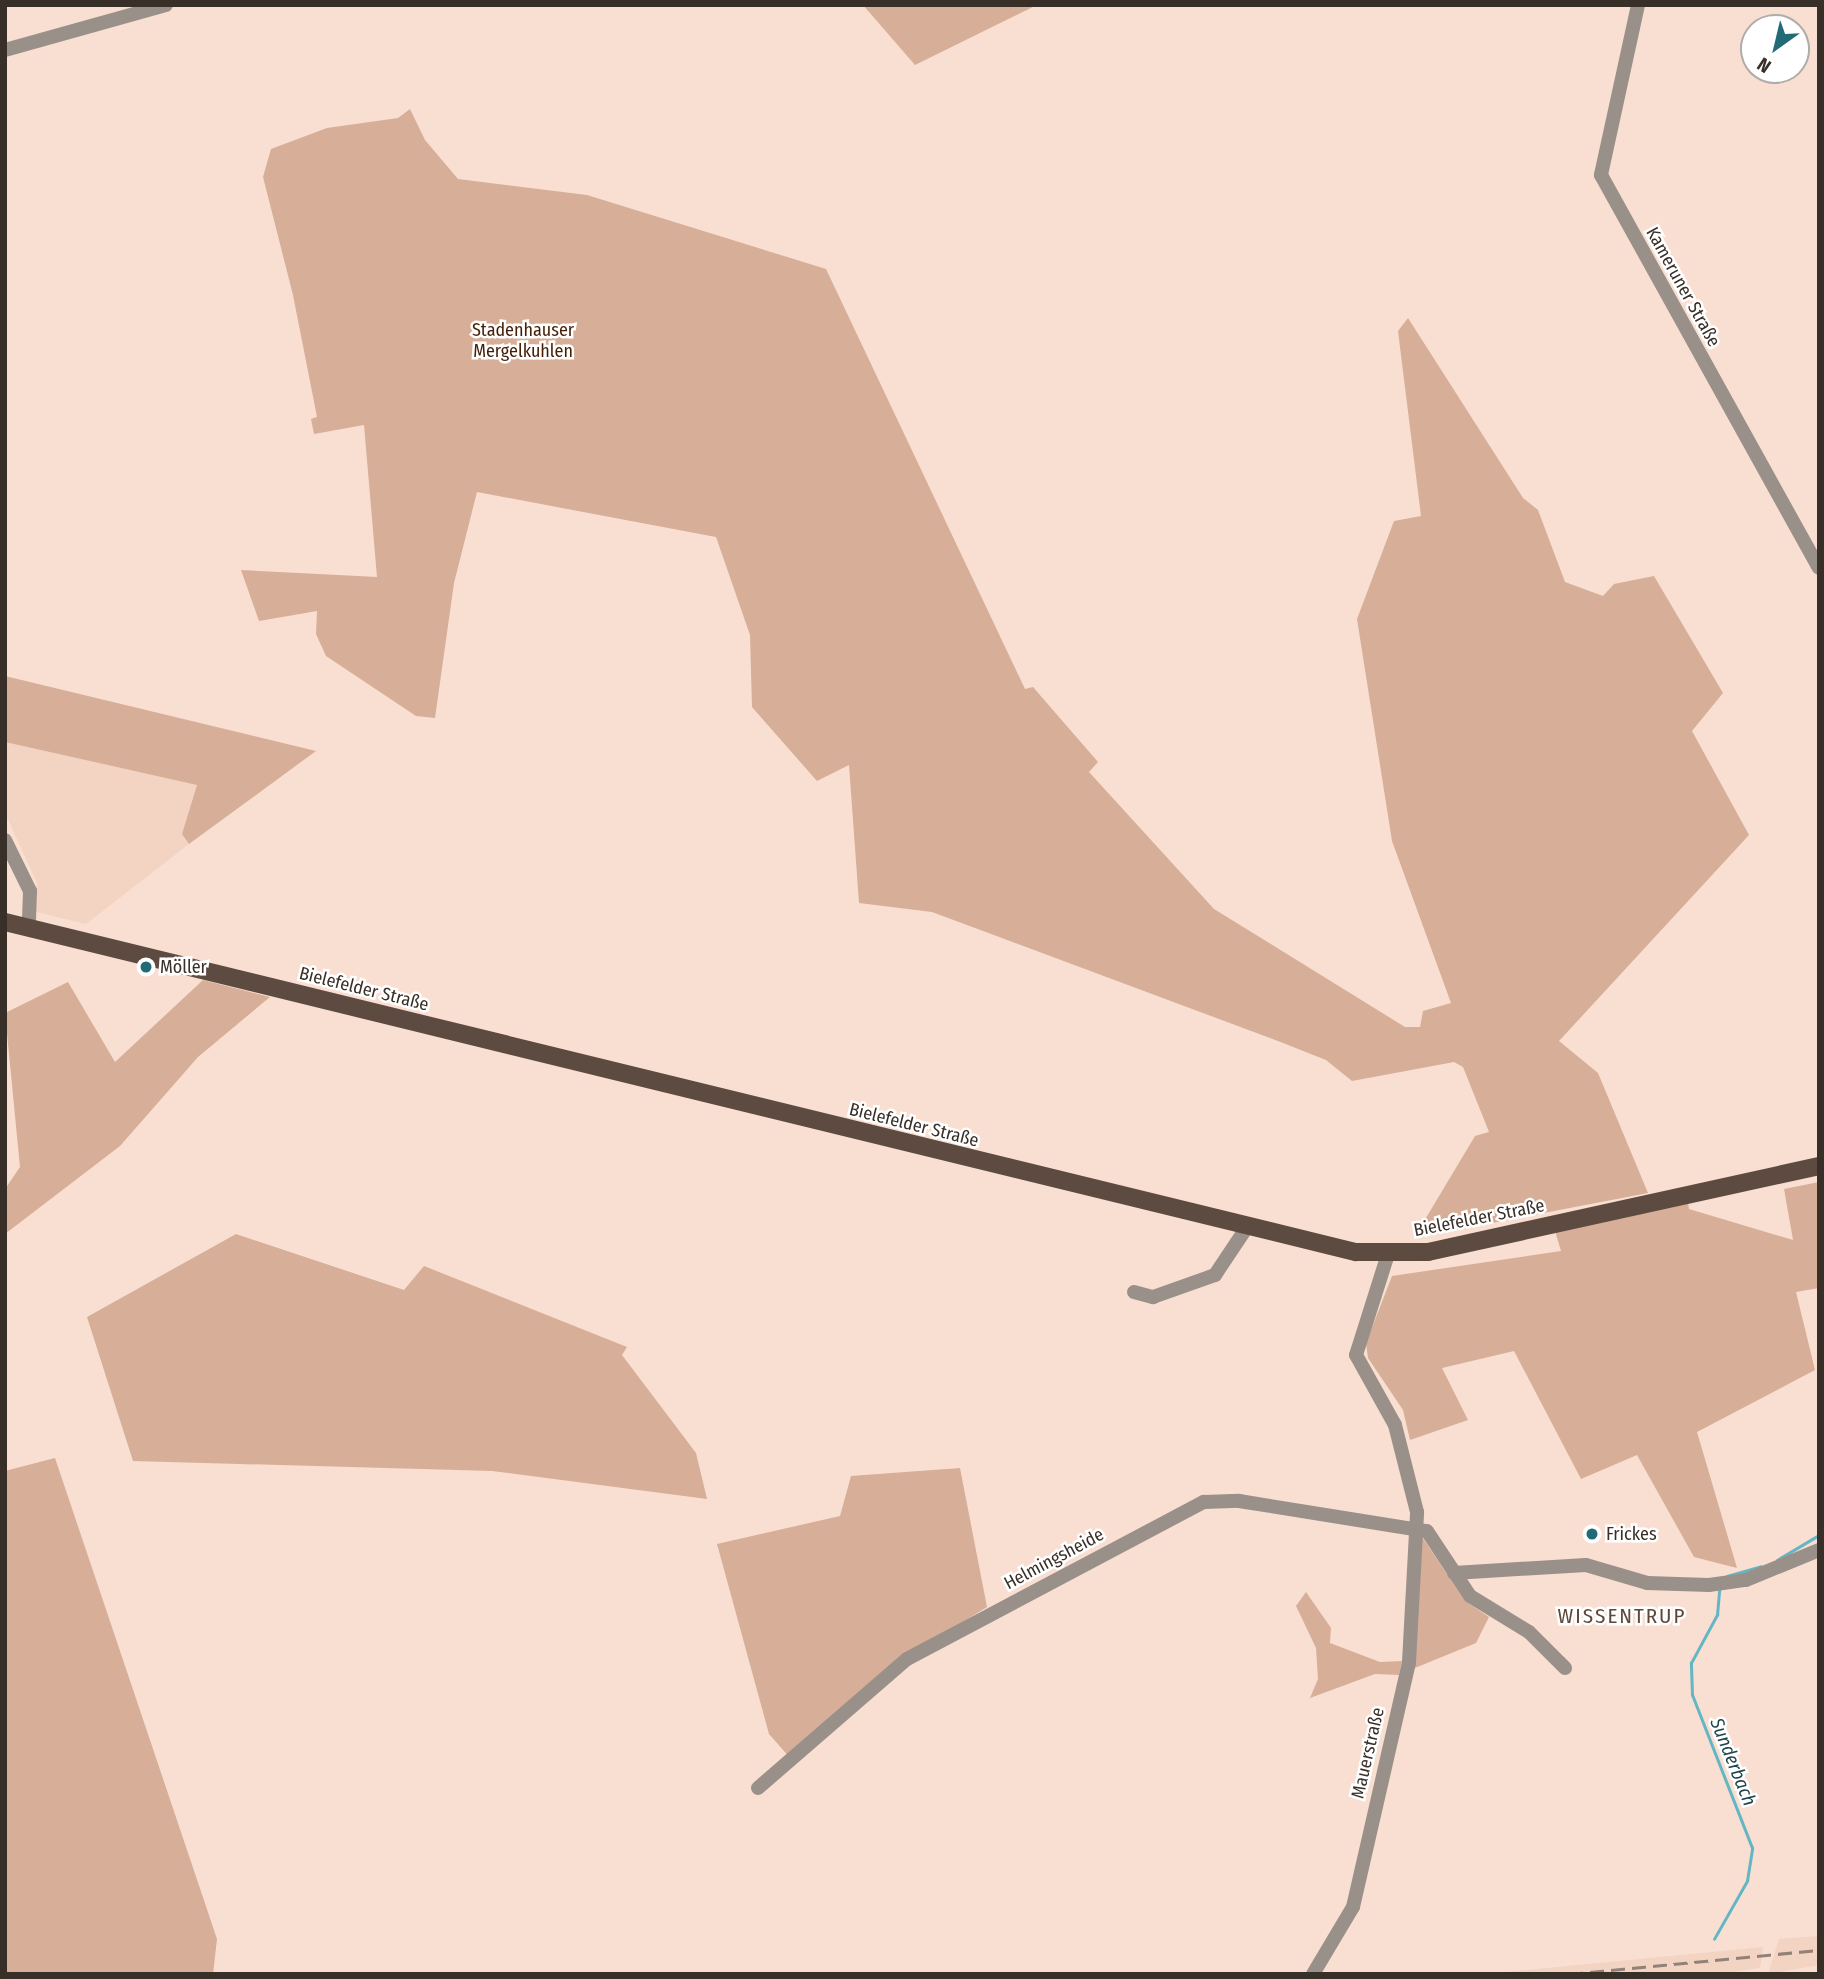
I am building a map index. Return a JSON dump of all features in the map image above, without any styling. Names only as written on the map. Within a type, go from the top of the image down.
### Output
[{"type":"main road","name":"Bielefelder Straße","points":[[5,922],[1247,1227],[1388,1254],[1429,1252],[1819,1166]]},
{"type":"street","points":[[5,50],[166,5]]},
{"type":"street","name":"Kameruner Straße","points":[[1638,5],[1601,175],[1819,568]]},
{"type":"street","points":[[5,840],[30,891],[29,928]]},
{"type":"street","points":[[1134,1292],[1153,1297],[1216,1275],[1247,1227]]},
{"type":"street","name":"Mauerstraße","points":[[1314,1974],[1353,1907],[1409,1662],[1418,1527],[1395,1425],[1356,1355],[1388,1254]]},
{"type":"street","name":"Helmingsheide","points":[[758,1788],[907,1659],[1195,1505],[1239,1501],[1418,1527]]},
{"type":"street","name":"Mauerstraße","points":[[1418,1527],[1470,1596],[1529,1632],[1565,1668]]},
{"type":"street","points":[[1454,1573],[1586,1565],[1647,1583],[1709,1585],[1746,1580],[1819,1550]]},
{"type":"shaded area","points":[[5,742],[197,785],[182,834],[189,844],[86,924],[33,911],[37,883],[5,813]]},
{"type":"shaded area","points":[[1819,1936],[1819,1965],[1768,1974],[1779,1939]]},
{"type":"shaded area","points":[[1763,1947],[1760,1968],[1718,1974],[1484,1974]]},
{"type":"green space","points":[[863,5],[1037,5],[915,65]]},
{"type":"green space","name":"Stadenhauser Mergelkuhlen","points":[[410,109],[425,140],[458,179],[587,195],[826,269],[1025,689],[1033,687],[1098,762],[1089,772],[1214,909],[1405,1027],[1420,1027],[1423,1011],[1451,1003],[1392,841],[1357,619],[1394,521],[1421,516],[1398,331],[1408,318],[1523,498],[1538,510],[1565,582],[1603,596],[1614,584],[1654,576],[1723,693],[1692,731],[1749,835],[1559,1041],[1598,1073],[1648,1193],[1414,1238],[1475,1136],[1489,1132],[1463,1067],[1454,1062],[1352,1081],[1326,1060],[932,912],[859,903],[849,765],[817,781],[752,707],[750,635],[716,537],[477,492],[454,583],[435,718],[416,716],[326,656],[316,634],[317,611],[259,621],[241,570],[377,577],[364,425],[314,434],[311,419],[317,417],[293,295],[263,177],[271,149],[327,128],[398,118]]},
{"type":"green space","points":[[5,676],[316,751],[189,844],[182,834],[197,785],[5,742]]},
{"type":"green space","points":[[203,980],[270,997],[198,1057],[120,1146],[5,1234],[5,1189],[20,1167],[5,1013],[68,982],[115,1062]]},
{"type":"green space","points":[[1819,1182],[1819,1288],[1796,1292],[1815,1370],[1697,1432],[1737,1568],[1694,1557],[1637,1455],[1581,1479],[1514,1351],[1442,1368],[1468,1420],[1410,1440],[1403,1410],[1368,1358],[1366,1343],[1392,1276],[1561,1251],[1555,1231],[1688,1202],[1689,1209],[1793,1240],[1784,1189]]},
{"type":"green space","points":[[236,1234],[404,1290],[424,1266],[627,1347],[622,1355],[696,1453],[707,1499],[492,1471],[133,1461],[87,1317]]},
{"type":"green space","points":[[55,1458],[217,1939],[213,1974],[5,1974],[5,1471]]},
{"type":"green space","points":[[960,1468],[987,1607],[906,1657],[791,1759],[769,1734],[717,1544],[840,1516],[851,1476]]},
{"type":"green space","points":[[1420,1534],[1465,1601],[1489,1617],[1476,1643],[1410,1670]]},
{"type":"green space","points":[[1306,1592],[1331,1628],[1330,1643],[1380,1662],[1402,1661],[1399,1675],[1375,1674],[1310,1698],[1318,1679],[1316,1648],[1296,1606]]},
{"type":"waterway","name":"Sunderbach","points":[[1777,1560],[1819,1535]]},
{"type":"waterway","name":"Sunderbach","points":[[1727,1576],[1761,1566]]},
{"type":"waterway","name":"Sunderbach","points":[[1714,1939],[1747,1881],[1752,1848],[1692,1695],[1691,1663],[1717,1615],[1719,1590]]},
{"type":"railway","points":[[1569,1974],[1819,1950]]},
{"type":"place","name":"Möller","points":[[146,967]]},
{"type":"place","name":"Frickes","points":[[1592,1534]]},
{"type":"district","name":"WISSENTRUP","points":[[1622,1616]]}]
